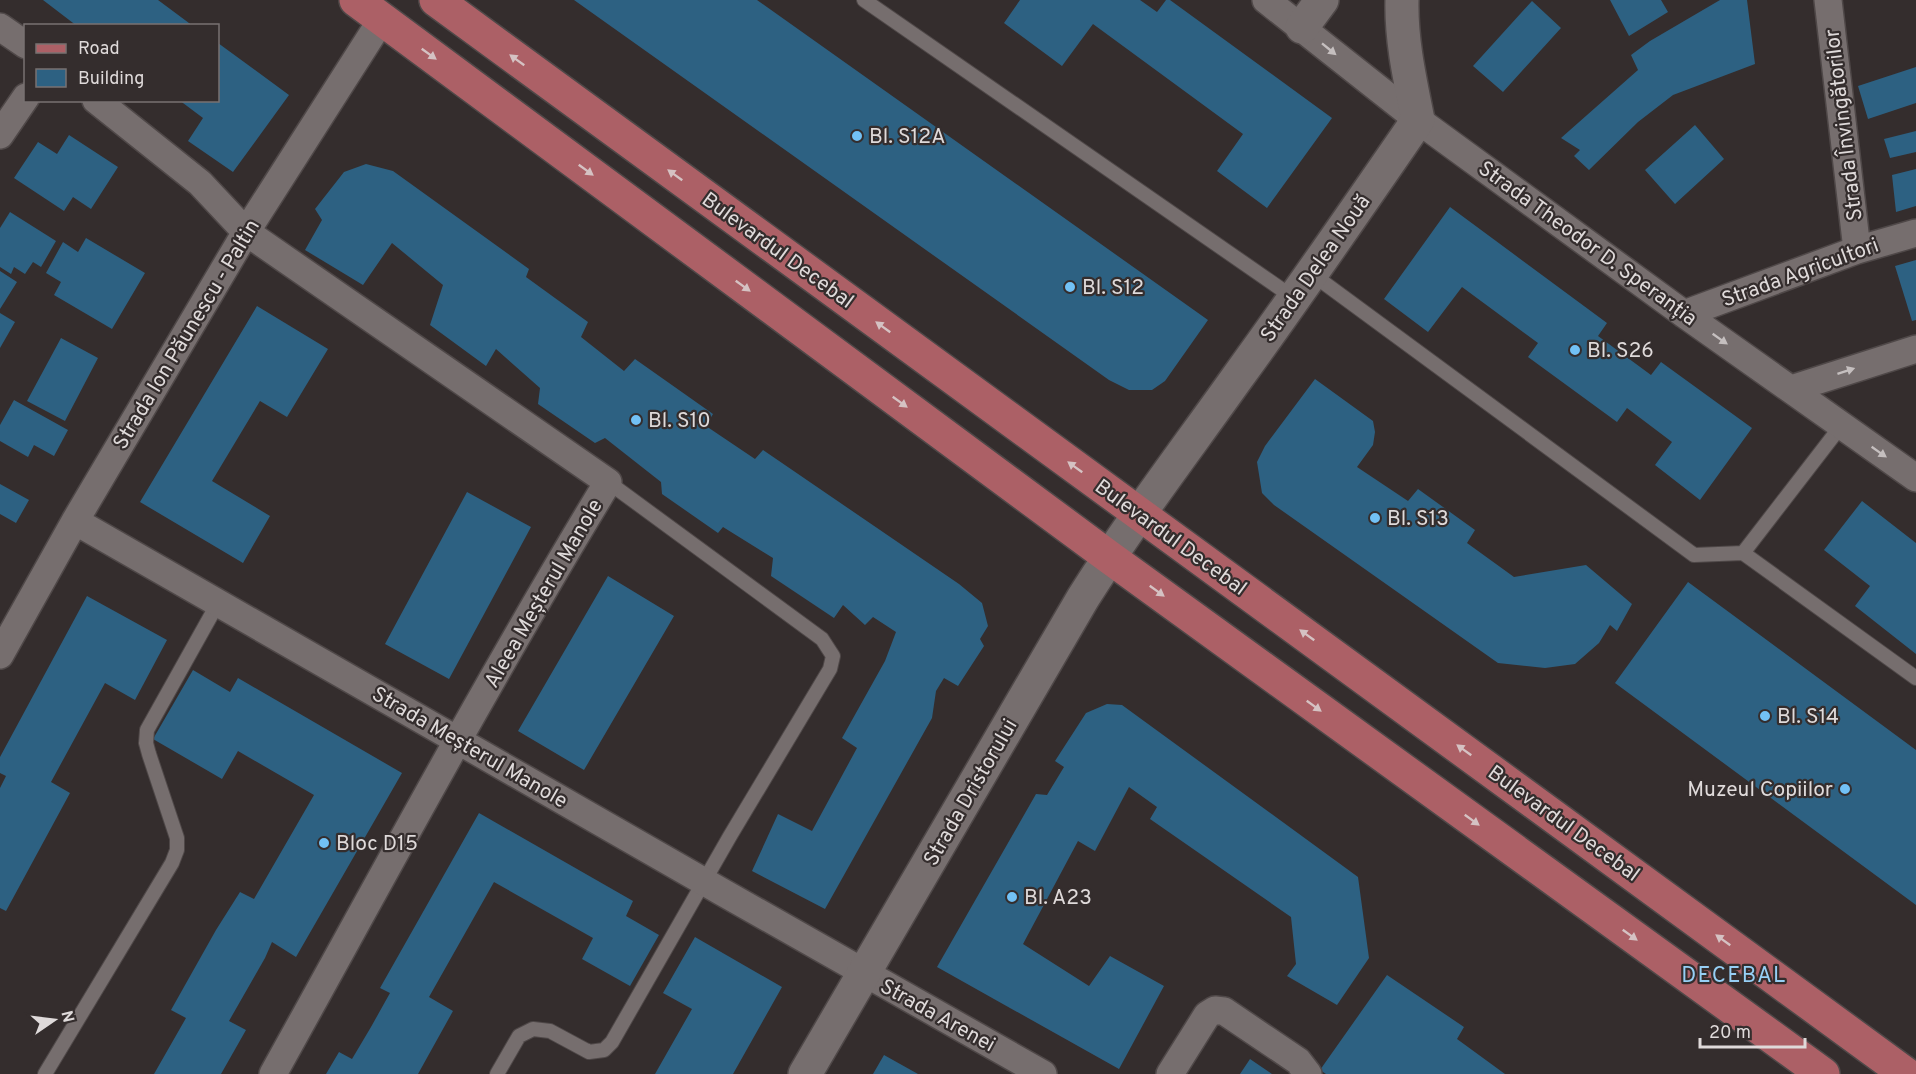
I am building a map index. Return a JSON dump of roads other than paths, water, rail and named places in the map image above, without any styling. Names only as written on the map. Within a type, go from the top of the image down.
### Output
[{"type":"main road","points":[[356,0],[1110,557],[1823,1074]]},
{"type":"main road","name":"Bulevardul Decebal","points":[[436,0],[1906,1074]]},
{"type":"street","name":"Strada Theodor D. Speranția","points":[[1266,0],[1418,120],[1684,314],[1916,478]]},
{"type":"street","points":[[1302,27],[1322,0]]},
{"type":"street","points":[[1402,0],[1407,68],[1418,120]]},
{"type":"street","name":"Strada Învingătorilor","points":[[1828,0],[1857,250]]},
{"type":"street","name":"Strada Ion Păunescu - Paltin","points":[[0,655],[75,521],[246,232],[382,19]]},
{"type":"street","points":[[0,27],[24,44]]},
{"type":"street","points":[[0,135],[24,100]]},
{"type":"street","name":"Aleea Meșterul Manole","points":[[99,102],[200,183],[246,232],[608,482],[458,740],[273,1074]]},
{"type":"street","name":"Strada Delea Nouă","points":[[1139,513],[1303,286],[1418,120]]},
{"type":"street","name":"Strada Agricultori","points":[[1684,314],[1857,250],[1916,232]]},
{"type":"street","points":[[1791,389],[1916,349]]},
{"type":"street","name":"Strada Dristorului","points":[[805,1074],[1083,598],[1139,513]]},
{"type":"street","name":"Strada Meșterul Manole","points":[[75,521],[864,974]]},
{"type":"street","name":"Strada Arenei","points":[[864,974],[1043,1074]]},
{"type":"street","points":[[1170,1074],[1207,1015],[1215,1010],[1224,1011],[1298,1061],[1308,1074]]},
{"type":"lane","points":[[864,0],[1303,286],[1694,555],[1743,553],[1916,678]]},
{"type":"lane","points":[[1743,553],[1841,426]]},
{"type":"lane","points":[[497,1074],[519,1036],[532,1029],[550,1031],[589,1052],[604,1050],[612,1042],[730,836],[830,669],[832,656],[822,639],[608,482]]},
{"type":"lane","points":[[45,1074],[172,863],[177,850],[177,838],[146,743],[147,730],[218,603]]},
{"type":"place","name":"Bl. S12A","points":[[857,136]]},
{"type":"place","name":"Bl. S12","points":[[1070,287]]},
{"type":"place","name":"Bl. S26","points":[[1575,350]]},
{"type":"place","name":"Bl. S10","points":[[636,420]]},
{"type":"place","name":"Bl. S13","points":[[1375,518]]},
{"type":"place","name":"Bl. S14","points":[[1765,716]]},
{"type":"place","name":"Muzeul Copiilor","points":[[1845,789]]},
{"type":"place","name":"Bloc D15","points":[[324,843]]},
{"type":"place","name":"Bl. A23","points":[[1012,897]]},
{"type":"district","name":"DECEBAL","points":[[1734,974]]}]
